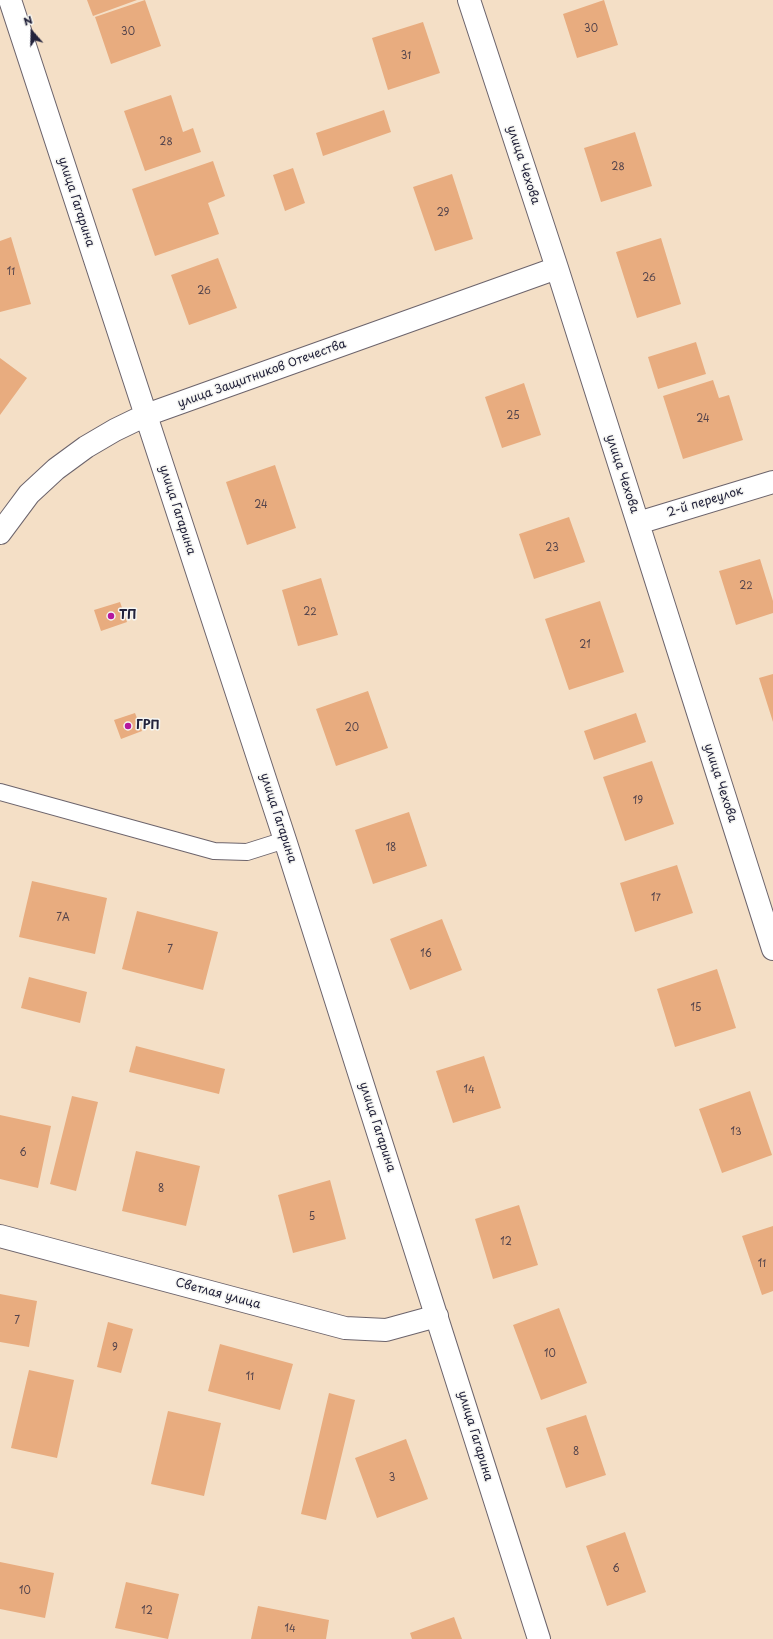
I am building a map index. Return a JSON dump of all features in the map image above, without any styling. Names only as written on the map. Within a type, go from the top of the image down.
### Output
[{"type":"street","name":"улица Гагарина","points":[[10,0],[285,840],[539,1639]]},
{"type":"street","name":"улица Чехова","points":[[469,0],[557,268],[773,949]]},
{"type":"street","name":"улица Защитников Отечества","points":[[0,533],[30,494],[56,469],[115,430],[146,415],[557,268]]},
{"type":"street","name":"2-й переулок","points":[[638,523],[773,482]]},
{"type":"street","name":"Светлая улица","points":[[0,1236],[345,1328],[386,1330],[437,1316]]},
{"type":"lane","points":[[0,792],[214,852],[247,852],[285,840]]},
{"type":"building","points":[[87,0],[137,0],[93,16]]},
{"type":"building","points":[[145,0],[161,46],[111,64],[95,17]]},
{"type":"building","points":[[604,0],[618,45],[577,58],[563,14]]},
{"type":"building","points":[[423,22],[440,73],[388,90],[372,38]]},
{"type":"building","points":[[171,95],[183,132],[193,128],[201,152],[145,171],[124,111]]},
{"type":"building","points":[[384,110],[391,132],[323,156],[316,133]]},
{"type":"building","points":[[635,132],[652,186],[601,202],[584,148]]},
{"type":"building","points":[[213,161],[225,196],[208,203],[219,234],[155,256],[132,189]]},
{"type":"building","points":[[293,168],[305,203],[285,211],[273,175]]},
{"type":"building","points":[[452,174],[473,239],[435,251],[413,187]]},
{"type":"building","points":[[11,237],[31,304],[0,312],[0,241]]},
{"type":"building","points":[[661,238],[681,304],[637,318],[616,252]]},
{"type":"building","points":[[218,258],[237,308],[189,325],[171,275]]},
{"type":"building","points":[[696,342],[706,374],[658,389],[648,357]]},
{"type":"building","points":[[0,358],[27,378],[0,415]]},
{"type":"building","points":[[713,380],[719,398],[729,395],[743,440],[683,459],[663,396]]},
{"type":"building","points":[[524,383],[541,435],[502,448],[485,397]]},
{"type":"building","points":[[275,465],[296,528],[247,545],[226,482]]},
{"type":"building","points":[[569,517],[585,562],[534,579],[519,534]]},
{"type":"building","points":[[760,559],[773,601],[773,613],[736,625],[719,571]]},
{"type":"building","points":[[321,578],[338,635],[298,646],[282,590]]},
{"type":"building","points":[[600,601],[624,672],[569,690],[545,619]]},
{"type":"building","name":"ТП","points":[[120,602],[127,622],[101,631],[94,610]]},
{"type":"building","points":[[773,674],[773,722],[759,678]]},
{"type":"building","points":[[368,691],[388,748],[336,766],[316,709]]},
{"type":"building","name":"ГРП","points":[[135,713],[142,731],[121,739],[114,720]]},
{"type":"building","points":[[636,713],[646,742],[594,760],[584,731]]},
{"type":"building","points":[[652,761],[674,824],[625,841],[603,777]]},
{"type":"building","points":[[409,812],[427,866],[373,884],[355,830]]},
{"type":"building","points":[[677,865],[693,913],[635,932],[620,883]]},
{"type":"building","points":[[32,881],[107,898],[95,954],[19,937]]},
{"type":"building","points":[[137,911],[218,932],[203,990],[122,969]]},
{"type":"building","points":[[442,919],[462,970],[410,990],[390,939]]},
{"type":"building","points":[[717,969],[736,1028],[675,1047],[657,989]]},
{"type":"building","points":[[29,977],[87,992],[80,1023],[21,1008]]},
{"type":"building","points":[[136,1046],[225,1069],[219,1094],[129,1072]]},
{"type":"building","points":[[484,1056],[501,1108],[453,1123],[436,1071]]},
{"type":"building","points":[[750,1091],[772,1155],[722,1173],[699,1109]]},
{"type":"building","points":[[72,1096],[98,1102],[76,1191],[50,1184]]},
{"type":"building","points":[[0,1115],[51,1126],[38,1188],[0,1179]]},
{"type":"building","points":[[136,1151],[200,1166],[186,1226],[122,1211]]},
{"type":"building","points":[[330,1180],[346,1239],[293,1253],[278,1195]]},
{"type":"building","points":[[519,1205],[538,1265],[493,1279],[475,1219]]},
{"type":"building","points":[[773,1226],[773,1291],[762,1295],[742,1236]]},
{"type":"building","points":[[0,1294],[37,1301],[29,1347],[0,1342]]},
{"type":"building","points":[[559,1308],[587,1383],[541,1400],[513,1325]]},
{"type":"building","points":[[108,1322],[133,1329],[121,1373],[97,1367]]},
{"type":"building","points":[[220,1344],[293,1364],[280,1410],[208,1391]]},
{"type":"building","points":[[29,1370],[74,1380],[57,1458],[11,1448]]},
{"type":"building","points":[[329,1393],[355,1400],[326,1520],[301,1514]]},
{"type":"building","points":[[168,1411],[221,1423],[204,1496],[151,1484]]},
{"type":"building","points":[[586,1415],[606,1475],[566,1488],[546,1428]]},
{"type":"building","points":[[406,1439],[428,1499],[377,1518],[355,1458]]},
{"type":"building","points":[[625,1532],[646,1592],[607,1606],[586,1546]]},
{"type":"building","points":[[0,1562],[54,1573],[45,1618],[0,1609]]},
{"type":"building","points":[[126,1582],[179,1594],[168,1639],[115,1628]]},
{"type":"building","points":[[258,1606],[329,1620],[326,1639],[251,1639]]},
{"type":"building","points":[[454,1617],[462,1639],[412,1639],[410,1633]]},
{"type":"place","name":"ТП","points":[[111,616]]},
{"type":"place","name":"ГРП","points":[[128,726]]}]
